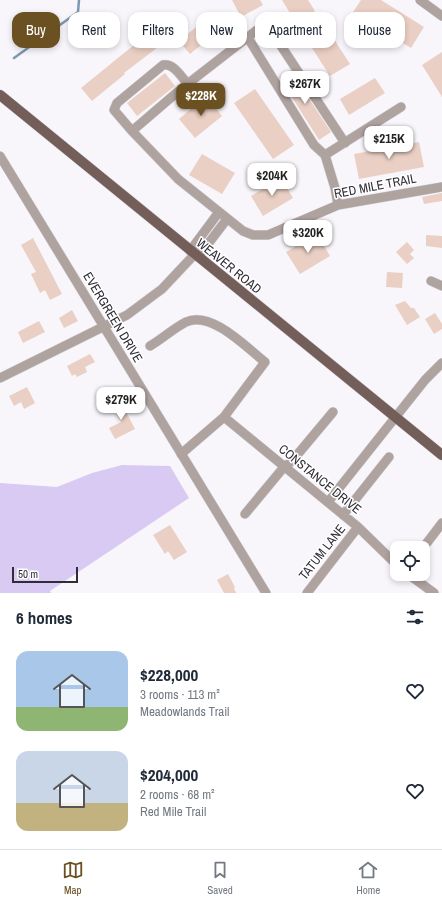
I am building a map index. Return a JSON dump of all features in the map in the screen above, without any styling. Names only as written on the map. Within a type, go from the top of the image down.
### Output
[{"type":"main road","name":"WEAVER ROAD","points":[[0,95],[442,455]]},
{"type":"street","points":[[420,0],[442,16]]},
{"type":"street","points":[[132,131],[188,84],[266,23],[345,143]]},
{"type":"street","points":[[248,38],[314,145],[325,155],[335,188],[338,205]]},
{"type":"street","name":"RED MILE TRAIL","points":[[188,84],[171,66],[168,64],[163,65],[116,103],[114,110],[178,179],[243,231],[253,235],[268,236],[338,205],[442,187]]},
{"type":"street","points":[[325,155],[401,107]]},
{"type":"street","name":"EVERGREEN DRIVE","points":[[0,156],[266,593]]},
{"type":"street","points":[[194,254],[219,212]]},
{"type":"street","points":[[0,378],[104,328],[127,315],[162,289],[228,219]]},
{"type":"street","points":[[431,281],[442,286]]},
{"type":"street","points":[[150,346],[187,322],[205,320],[220,327],[266,362],[224,417],[181,454]]},
{"type":"street","points":[[328,502],[425,380],[442,363]]},
{"type":"street","points":[[245,514],[333,412]]},
{"type":"street","name":"CONSTANCE DRIVE","points":[[224,417],[358,527],[390,559]]},
{"type":"street","points":[[343,515],[389,457]]},
{"type":"street","points":[[428,541],[442,523]]},
{"type":"street","name":"TATUM LANE","points":[[307,593],[358,527]]},
{"type":"street","points":[[418,581],[434,593]]},
{"type":"shaded area","points":[[122,465],[170,466],[189,498],[50,591],[51,593],[0,593],[0,483],[57,487],[92,473]]},
{"type":"building","points":[[232,0],[260,0],[263,5],[247,14],[247,12],[238,12]]},
{"type":"building","points":[[282,0],[308,0],[315,11],[313,12],[289,12]]},
{"type":"building","points":[[361,0],[381,0],[400,12],[353,12]]},
{"type":"building","points":[[405,15],[424,27],[411,48],[405,44]]},
{"type":"building","points":[[196,27],[196,48],[197,48],[190,54],[185,48],[188,48],[188,34]]},
{"type":"building","points":[[336,42],[350,64],[330,76],[312,48],[336,48]]},
{"type":"building","points":[[130,48],[157,48],[124,73],[125,74],[92,101],[81,88]]},
{"type":"building","points":[[442,52],[442,97],[422,65]]},
{"type":"building","points":[[290,70],[331,132],[319,140],[279,77]]},
{"type":"building","points":[[165,73],[175,86],[137,116],[127,103]]},
{"type":"building","points":[[375,78],[385,93],[349,115],[340,99]]},
{"type":"building","points":[[255,89],[294,145],[273,159],[234,103]]},
{"type":"building","points":[[206,96],[222,116],[195,138],[179,119]]},
{"type":"building","points":[[419,142],[424,167],[359,179],[354,154]]},
{"type":"building","points":[[202,154],[235,173],[222,194],[189,175]]},
{"type":"building","points":[[281,178],[293,198],[263,216],[251,196]]},
{"type":"building","points":[[442,193],[442,201],[424,204],[422,197]]},
{"type":"building","points":[[317,234],[330,256],[300,274],[286,252]]},
{"type":"building","points":[[426,235],[442,236],[442,248],[426,246]]},
{"type":"building","points":[[33,238],[62,294],[50,300],[45,290],[40,293],[31,274],[36,272],[21,245]]},
{"type":"building","points":[[407,242],[414,250],[410,254],[414,258],[407,264],[396,252]]},
{"type":"building","points":[[387,272],[403,273],[402,288],[386,287]]},
{"type":"building","points":[[405,301],[411,308],[414,308],[420,317],[407,325],[395,305]]},
{"type":"building","points":[[72,310],[78,321],[64,328],[59,318]]},
{"type":"building","points":[[435,313],[442,324],[442,329],[434,334],[425,319]]},
{"type":"building","points":[[39,321],[45,332],[23,343],[18,332]]},
{"type":"building","points":[[90,354],[95,362],[85,367],[87,372],[77,377],[75,374],[72,376],[67,366]]},
{"type":"building","points":[[27,387],[35,403],[24,409],[21,402],[14,406],[9,396]]},
{"type":"building","points":[[120,400],[135,429],[115,439],[109,428],[121,422],[111,404]]},
{"type":"building","points":[[170,525],[187,552],[174,560],[168,551],[165,554],[153,535]]},
{"type":"building","points":[[228,574],[235,587],[236,593],[224,593],[217,580]]},
{"type":"waterway","points":[[14,58],[78,12],[79,0]]}]
